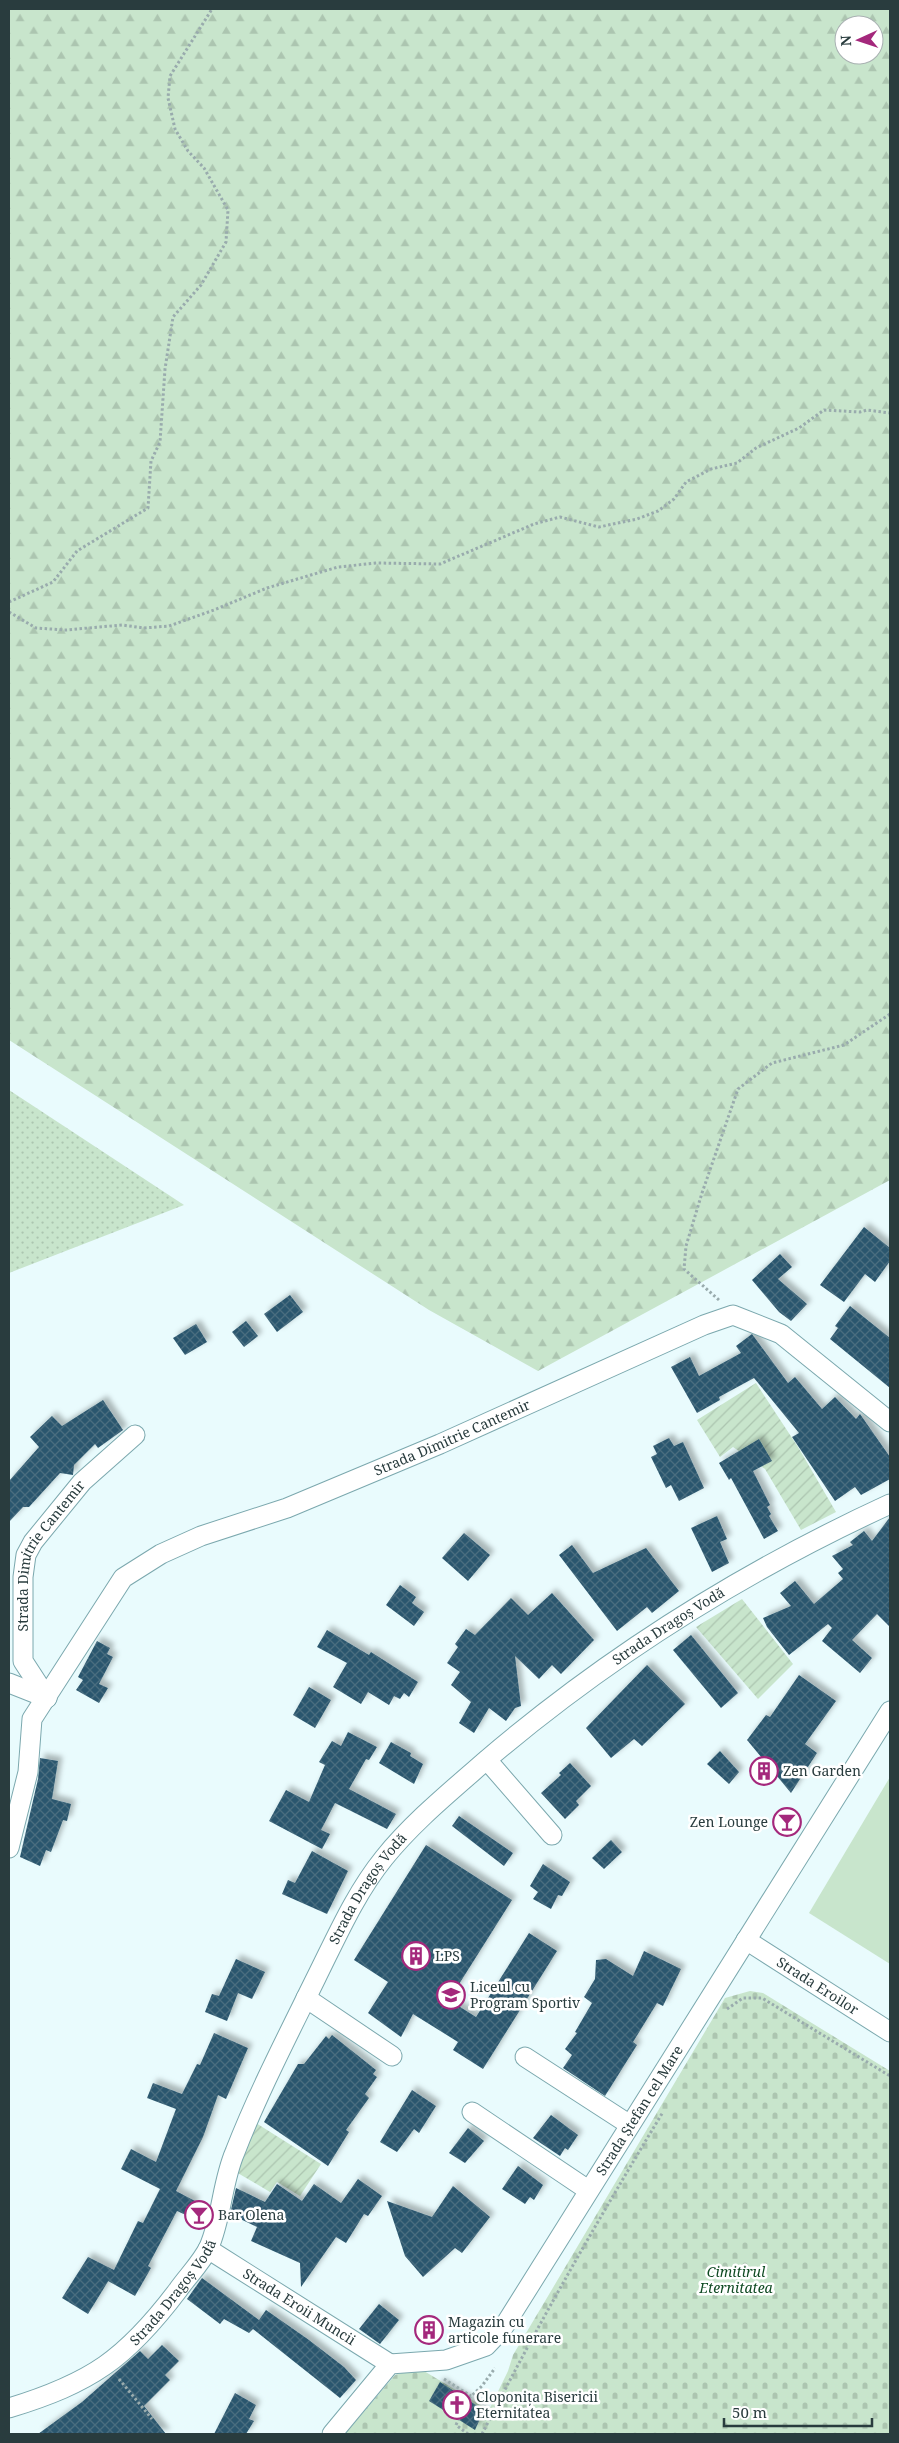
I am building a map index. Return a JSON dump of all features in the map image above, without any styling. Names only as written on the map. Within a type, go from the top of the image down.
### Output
[{"type":"street","points":[[733,1315],[781,1334],[890,1422]]},
{"type":"street","name":"Strada Dimitrie Cantemir","points":[[9,1848],[28,1772],[32,1719],[123,1578],[161,1554],[201,1536],[287,1508],[440,1444],[696,1329],[733,1315]]},
{"type":"street","name":"Strada Dimitrie Cantemir","points":[[47,1698],[23,1661],[23,1577],[26,1555],[33,1542],[82,1482],[135,1435]]},
{"type":"street","name":"Strada Dragoș Vodă","points":[[9,2408],[50,2395],[82,2381],[107,2365],[143,2332],[162,2311],[208,2249],[233,2154],[306,1998],[362,1887],[408,1831],[525,1727],[662,1628],[743,1578],[822,1536],[890,1504]]},
{"type":"street","points":[[9,1683],[47,1698]]},
{"type":"street","name":"Strada Ștefan cel Mare","points":[[390,2364],[446,2360],[486,2346],[503,2328],[890,1711]]},
{"type":"street","points":[[487,1760],[552,1834]]},
{"type":"street","name":"Strada Eroilor","points":[[746,1940],[890,2032]]},
{"type":"street","points":[[306,1998],[392,2056]]},
{"type":"street","points":[[525,2057],[630,2125]]},
{"type":"street","points":[[472,2112],[588,2190]]},
{"type":"street","name":"Strada Eroii Muncii","points":[[208,2249],[390,2364]]},
{"type":"street","points":[[332,2434],[390,2364]]},
{"type":"path","points":[[9,602],[53,582],[76,551],[148,508],[150,461],[160,442],[165,369],[173,317],[201,284],[226,242],[228,210],[204,168],[188,151],[175,129],[168,98],[170,76],[212,9]]},
{"type":"path","points":[[9,612],[36,628],[66,630],[122,625],[144,628],[169,626],[267,588],[338,567],[377,564],[440,564],[534,524],[560,517],[599,527],[636,519],[658,511],[674,499],[686,482],[711,469],[737,463],[756,448],[799,428],[824,410],[860,412],[867,410],[890,413]]},
{"type":"path","points":[[733,1315],[684,1269],[686,1246],[738,1089],[772,1063],[844,1045],[890,1014]]},
{"type":"path","points":[[724,2012],[733,2003],[743,1998],[762,1998],[890,2076]]},
{"type":"path","points":[[482,2434],[507,2389],[531,2337],[664,2111]]},
{"type":"path","points":[[107,2365],[152,2419]]},
{"type":"path","points":[[468,2434],[456,2425],[467,2400],[482,2386],[495,2368]]},
{"type":"green space","points":[[9,9],[890,9],[890,1180],[538,1371],[429,1310],[9,1040]]},
{"type":"green space","points":[[9,1090],[184,1205],[9,1273]]},
{"type":"green space","points":[[756,1383],[798,1447],[836,1512],[801,1530],[765,1469],[733,1447],[720,1457],[697,1420]]},
{"type":"green space","points":[[742,1599],[793,1664],[758,1699],[696,1627]]},
{"type":"green space","points":[[890,1777],[890,1964],[809,1913]]},
{"type":"green space","name":"Cimitirul Eternitatea","points":[[750,1991],[763,1993],[890,2071],[890,2434],[345,2434],[395,2375],[419,2368],[489,2410],[508,2371],[513,2355],[725,1998]]},
{"type":"green space","points":[[256,2123],[321,2164],[300,2196],[277,2182],[270,2192],[236,2172]]},
{"type":"building","points":[[864,1227],[890,1248],[890,1261],[875,1282],[865,1274],[844,1302],[820,1285]]},
{"type":"building","points":[[780,1254],[792,1267],[778,1279],[807,1304],[791,1321],[779,1312],[752,1280]]},
{"type":"building","points":[[290,1295],[303,1312],[277,1332],[264,1314]]},
{"type":"building","points":[[850,1306],[890,1338],[890,1388],[830,1339],[838,1328],[835,1326]]},
{"type":"building","points":[[246,1321],[258,1336],[244,1347],[232,1332]]},
{"type":"building","points":[[196,1324],[207,1342],[185,1355],[173,1338]]},
{"type":"building","points":[[752,1334],[788,1383],[795,1377],[822,1409],[835,1397],[856,1419],[860,1414],[890,1457],[890,1479],[861,1495],[855,1487],[835,1501],[792,1437],[799,1433],[754,1378],[719,1397],[720,1400],[697,1413],[671,1367],[690,1357],[699,1376],[741,1353],[736,1346]]},
{"type":"building","points":[[103,1400],[123,1430],[98,1448],[95,1444],[74,1465],[73,1475],[60,1473],[29,1507],[23,1507],[9,1522],[9,1481],[39,1447],[30,1437],[52,1416],[62,1426]]},
{"type":"building","points":[[669,1438],[674,1446],[683,1442],[704,1488],[679,1501],[671,1485],[666,1488],[651,1457],[657,1454],[653,1446]]},
{"type":"building","points":[[759,1439],[772,1461],[753,1471],[770,1505],[767,1507],[771,1514],[769,1516],[778,1531],[764,1539],[731,1478],[729,1480],[719,1463]]},
{"type":"building","points":[[717,1516],[727,1539],[720,1542],[729,1563],[712,1572],[691,1528]]},
{"type":"building","points":[[890,1517],[890,1627],[877,1614],[852,1640],[872,1658],[860,1673],[822,1641],[832,1628],[828,1624],[789,1655],[767,1627],[763,1618],[791,1606],[780,1593],[795,1581],[814,1604],[843,1579],[838,1573],[843,1569],[832,1556],[853,1545],[850,1542],[864,1531],[872,1541]]},
{"type":"building","points":[[464,1533],[490,1555],[468,1581],[442,1558]]},
{"type":"building","points":[[572,1545],[593,1573],[646,1548],[679,1591],[652,1613],[647,1607],[617,1631],[559,1555]]},
{"type":"building","points":[[400,1585],[416,1597],[412,1603],[424,1612],[414,1626],[386,1605]]},
{"type":"building","points":[[552,1593],[594,1640],[561,1674],[552,1665],[539,1679],[515,1656],[521,1706],[515,1708],[506,1721],[489,1708],[474,1733],[459,1723],[471,1702],[451,1685],[460,1672],[447,1663],[458,1647],[455,1644],[466,1629],[475,1635],[511,1598],[528,1615]]},
{"type":"building","points":[[327,1630],[369,1655],[371,1652],[418,1682],[409,1697],[404,1693],[400,1699],[394,1696],[389,1705],[368,1692],[361,1704],[333,1687],[347,1663],[317,1647]]},
{"type":"building","points":[[691,1635],[738,1693],[721,1708],[673,1650]]},
{"type":"building","points":[[97,1641],[110,1648],[107,1654],[113,1657],[99,1684],[108,1688],[99,1703],[76,1690],[83,1680],[78,1677]]},
{"type":"building","points":[[647,1665],[685,1704],[642,1746],[634,1739],[611,1758],[586,1728]]},
{"type":"building","points":[[799,1675],[836,1701],[805,1744],[817,1753],[791,1793],[747,1740],[766,1715],[770,1717]]},
{"type":"building","points":[[309,1687],[331,1700],[315,1728],[293,1715]]},
{"type":"building","points":[[348,1732],[377,1747],[369,1760],[366,1759],[349,1789],[396,1814],[387,1829],[335,1803],[321,1830],[330,1834],[322,1849],[269,1821],[286,1790],[309,1802],[325,1765],[319,1762],[332,1741],[341,1746]]},
{"type":"building","points":[[391,1742],[411,1753],[410,1756],[423,1764],[414,1784],[379,1763]]},
{"type":"building","points":[[720,1751],[739,1772],[729,1784],[707,1764]]},
{"type":"building","points":[[40,1758],[58,1761],[52,1799],[71,1804],[67,1821],[63,1820],[51,1852],[46,1850],[40,1866],[20,1857],[38,1779]]},
{"type":"building","points":[[570,1763],[591,1786],[576,1801],[579,1805],[565,1819],[541,1793],[561,1775],[559,1773]]},
{"type":"building","points":[[459,1816],[513,1853],[504,1866],[452,1826]]},
{"type":"building","points":[[611,1840],[622,1852],[604,1869],[592,1858]]},
{"type":"building","name":"LPS","points":[[426,1845],[512,1900],[449,2000],[476,2017],[529,1933],[557,1951],[483,2069],[453,2050],[458,2042],[413,2014],[401,2037],[368,2013],[388,1982],[354,1960]]},
{"type":"building","points":[[312,1851],[348,1871],[327,1914],[282,1894],[288,1880],[295,1883]]},
{"type":"building","points":[[543,1864],[570,1882],[562,1896],[558,1895],[551,1909],[533,1899],[538,1892],[530,1886]]},
{"type":"building","points":[[644,1951],[681,1969],[663,2006],[657,2003],[633,2042],[637,2045],[605,2096],[563,2068],[572,2055],[565,2049],[577,2033],[575,2032],[592,2003],[584,1997],[595,1979],[596,1960],[606,1959],[633,1976]]},
{"type":"building","points":[[236,1959],[265,1972],[252,1999],[238,1993],[227,2021],[205,2012],[212,1994],[219,1996]]},
{"type":"building","points":[[214,2033],[248,2048],[226,2099],[218,2095],[203,2137],[176,2191],[195,2201],[188,2216],[177,2211],[148,2266],[151,2268],[135,2296],[108,2281],[88,2314],[62,2298],[88,2257],[114,2270],[138,2221],[143,2223],[160,2189],[121,2169],[131,2149],[156,2162],[176,2109],[147,2098],[153,2083],[182,2094],[197,2064],[200,2065]]},
{"type":"building","points":[[332,2035],[376,2070],[373,2074],[377,2077],[365,2094],[369,2098],[346,2130],[349,2132],[328,2166],[264,2122],[298,2064],[304,2064],[326,2036],[329,2039]]},
{"type":"building","points":[[412,2090],[436,2106],[419,2133],[414,2129],[397,2152],[380,2142]]},
{"type":"building","points":[[551,2115],[578,2135],[568,2150],[565,2148],[560,2156],[533,2138]]},
{"type":"building","points":[[468,2128],[484,2141],[465,2163],[449,2153]]},
{"type":"building","points":[[518,2166],[543,2185],[534,2200],[530,2197],[525,2204],[502,2189]]},
{"type":"building","points":[[358,2179],[382,2196],[368,2216],[364,2214],[346,2243],[336,2237],[301,2287],[300,2263],[251,2241],[257,2227],[230,2214],[236,2188],[265,2202],[277,2184],[302,2201],[314,2184],[341,2203]]},
{"type":"building","points":[[453,2186],[490,2217],[462,2253],[455,2248],[423,2277],[405,2256],[387,2201],[432,2217]]},
{"type":"building","points":[[202,2278],[259,2320],[266,2310],[344,2367],[356,2380],[340,2398],[253,2329],[249,2333],[224,2319],[220,2324],[187,2299]]},
{"type":"building","points":[[379,2304],[399,2320],[380,2344],[359,2329]]},
{"type":"building","points":[[162,2345],[179,2361],[165,2375],[170,2380],[144,2406],[166,2434],[38,2434],[82,2402],[140,2351],[148,2359]]},
{"type":"building","name":"Cloponița Bisericii Eternitatea","points":[[440,2382],[484,2410],[475,2430],[429,2401]]},
{"type":"building","points":[[235,2393],[256,2405],[249,2419],[254,2421],[246,2434],[214,2434]]},
{"type":"place","name":"Zen Garden","points":[[764,1771]]},
{"type":"place","name":"Zen Lounge","points":[[787,1822]]},
{"type":"place","name":"LPS","points":[[416,1956]]},
{"type":"place","name":"Liceul cu Program Sportiv","points":[[451,1995]]},
{"type":"place","name":"Bar Olena","points":[[199,2215]]},
{"type":"place","name":"Magazin cu articole funerare","points":[[429,2330]]},
{"type":"place","name":"Cloponița Bisericii Eternitatea","points":[[457,2405]]}]
